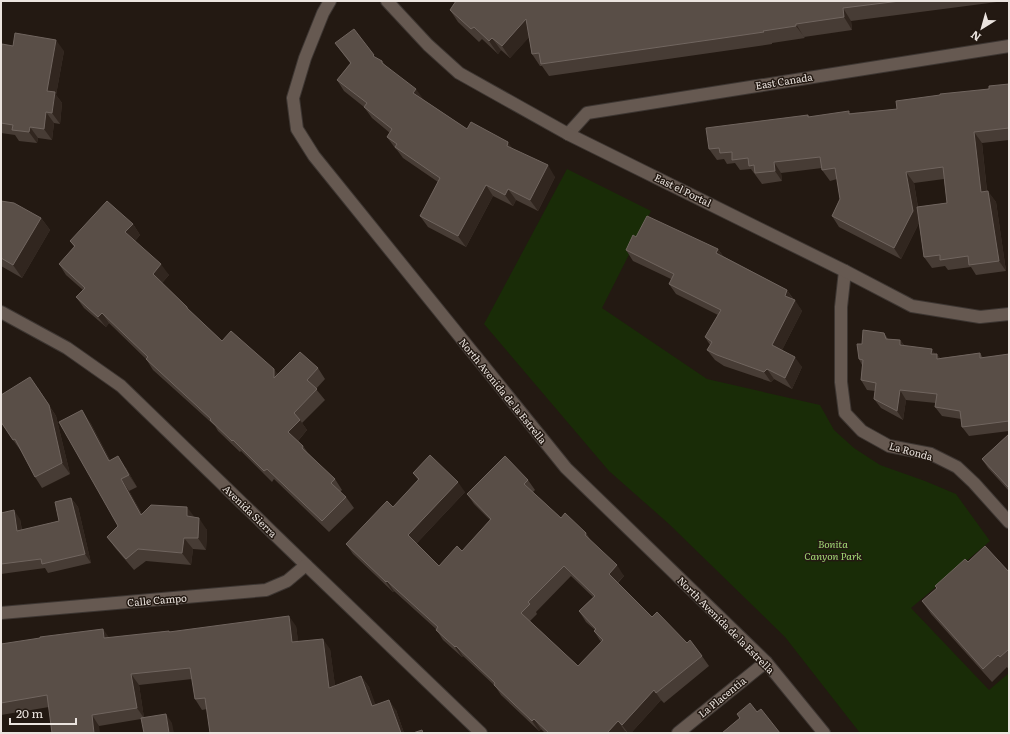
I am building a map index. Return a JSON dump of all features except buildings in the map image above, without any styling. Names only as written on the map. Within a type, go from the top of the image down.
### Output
[{"type":"street","name":"North Avenida de la Estrella","points":[[330,1],[323,12],[293,98],[297,129],[314,156],[566,468],[766,662],[824,733]]},
{"type":"street","name":"East el Portal","points":[[387,1],[428,46],[459,73],[568,134],[845,270],[912,306],[980,317],[1009,314]]},
{"type":"street","name":"East Canada","points":[[568,134],[587,113],[1009,46]]},
{"type":"street","name":"La Ronda","points":[[845,270],[841,307],[841,382],[845,412],[862,431],[890,446],[931,454],[957,467],[974,483],[1009,522]]},
{"type":"street","name":"Avenida Sierra","points":[[1,312],[67,348],[122,386],[480,733]]},
{"type":"street","name":"Calle Campo","points":[[1,613],[266,590],[287,581],[306,565]]},
{"type":"street","name":"La Placentia","points":[[678,733],[766,662]]},
{"type":"green space","name":"Bonita Canyon Park","points":[[567,169],[651,211],[602,308],[707,379],[820,405],[834,430],[854,448],[880,465],[956,494],[990,541],[911,608],[989,690],[1009,673],[1009,733],[860,733],[785,637],[669,524],[609,471],[484,324]]}]
